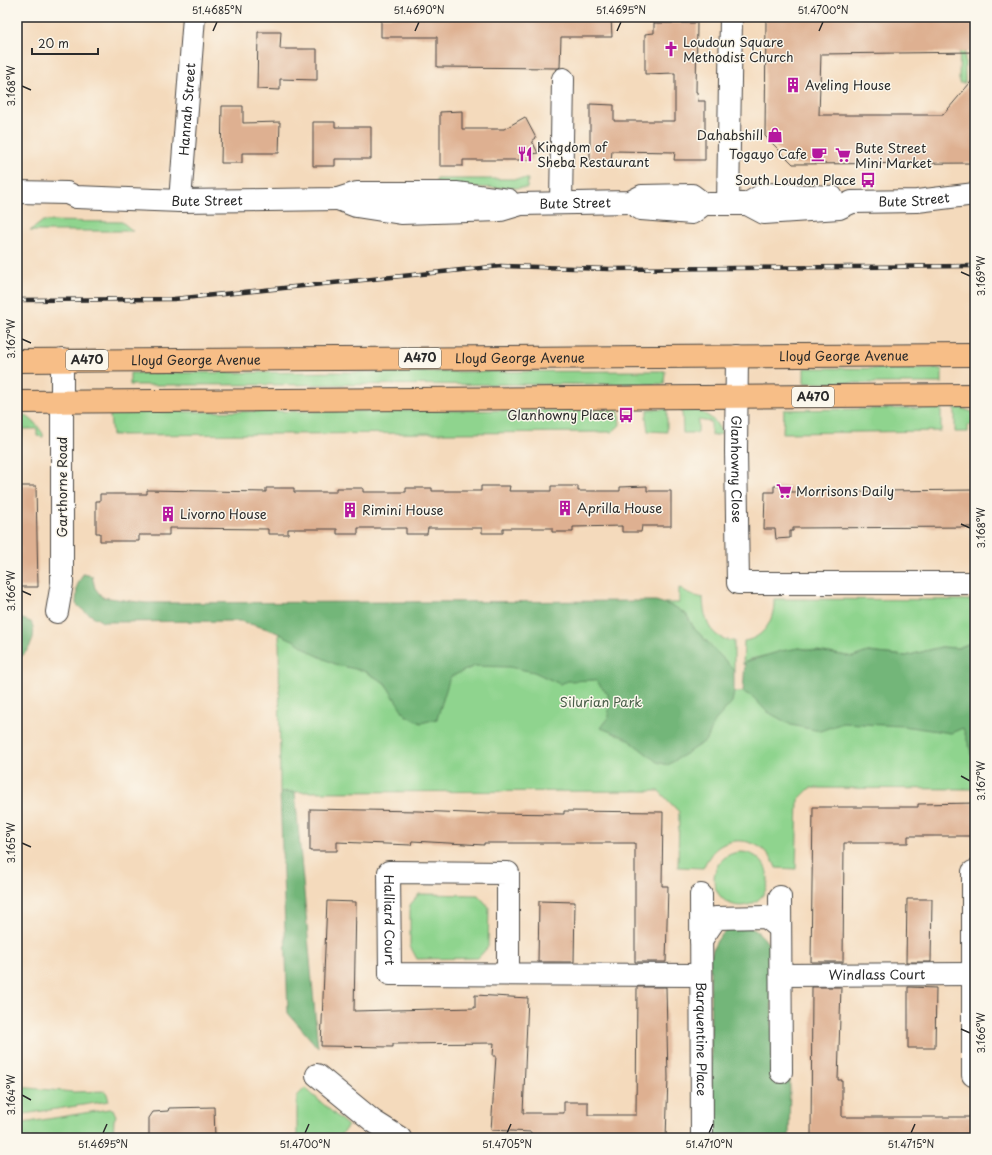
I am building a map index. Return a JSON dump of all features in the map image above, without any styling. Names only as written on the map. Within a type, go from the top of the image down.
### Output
[{"type":"main road","name":"Lloyd George Avenue","points":[[17,361],[975,355]]},
{"type":"main road","name":"A470","points":[[17,402],[975,395]]},
{"type":"street","name":"Hannah Street","points":[[180,201],[194,17]]},
{"type":"street","points":[[731,17],[737,204]]},
{"type":"street","points":[[561,203],[563,79]]},
{"type":"street","name":"Bute Street","points":[[17,192],[67,193],[76,197],[180,201],[338,199],[357,193],[456,193],[502,198],[521,204],[630,202],[642,196],[692,195],[704,204],[737,204],[764,194],[841,198],[852,202],[917,202],[975,194]]},
{"type":"street","name":"Bute Street","points":[[17,206],[65,202],[76,197]]},
{"type":"street","name":"Glanhowny Close","points":[[737,356],[736,466],[738,583],[975,583]]},
{"type":"street","name":"Garthorne Road","points":[[57,612],[62,575],[62,360]]},
{"type":"street","name":"Halliard Court","points":[[508,974],[508,873],[389,872],[390,974],[700,975]]},
{"type":"street","points":[[972,1075],[973,872]]},
{"type":"street","name":"Barquentine Place","points":[[701,895],[700,975],[702,1138]]},
{"type":"street","points":[[780,897],[781,1072]]},
{"type":"street","points":[[701,940],[716,918],[766,917],[780,928]]},
{"type":"street","name":"Windlass Court","points":[[781,975],[973,974]]},
{"type":"street","points":[[317,1075],[373,1120],[400,1138]]},
{"type":"green space","points":[[960,29],[965,29],[965,83],[959,83]]},
{"type":"green space","points":[[436,179],[528,179],[527,188],[436,187]]},
{"type":"green space","points":[[43,221],[122,222],[133,231],[30,231]]},
{"type":"green space","points":[[804,368],[942,369],[942,383],[804,383]]},
{"type":"green space","points":[[665,371],[664,384],[130,385],[130,373]]},
{"type":"green space","points":[[682,408],[701,412],[711,418],[722,434],[711,436],[711,422],[698,420],[698,433],[683,433]]},
{"type":"green space","points":[[941,408],[941,431],[783,433],[784,410]]},
{"type":"green space","points":[[955,408],[961,408],[975,413],[975,425],[968,425],[968,432],[955,432]]},
{"type":"green space","points":[[667,409],[667,432],[648,431],[646,417],[648,410]]},
{"type":"green space","points":[[616,410],[619,412],[620,425],[612,432],[112,435],[110,415],[112,412]]},
{"type":"green space","points":[[17,413],[32,420],[41,430],[43,437],[37,436],[37,429],[22,429],[22,437],[17,437]]},
{"type":"green space","points":[[83,574],[92,576],[95,588],[102,597],[145,603],[656,601],[675,607],[686,614],[694,628],[734,670],[734,692],[732,702],[715,721],[707,740],[668,765],[657,762],[626,738],[601,728],[609,717],[608,694],[595,680],[568,681],[560,684],[534,672],[509,667],[475,666],[450,677],[437,719],[421,723],[405,715],[385,683],[364,671],[337,665],[312,653],[295,641],[271,630],[240,621],[103,622],[84,611],[76,604],[77,586]]},
{"type":"green space","points":[[679,588],[683,589],[688,594],[703,598],[707,620],[713,632],[726,639],[734,641],[734,670],[694,628],[686,614],[664,603],[679,603]]},
{"type":"green space","points":[[774,599],[975,600],[975,641],[958,648],[941,647],[906,656],[868,652],[853,657],[799,648],[751,659],[743,665],[744,641],[758,636],[767,626],[773,613]]},
{"type":"green space","points":[[17,617],[31,622],[34,632],[32,643],[29,648],[17,659]]},
{"type":"green space","name":"Silurian Park","points":[[279,620],[702,674],[735,692],[845,690],[975,660],[975,789],[810,788],[798,800],[796,869],[776,868],[767,853],[754,844],[746,841],[728,842],[720,846],[710,856],[703,868],[678,867],[679,812],[659,791],[280,792]]},
{"type":"green space","points":[[975,641],[975,757],[972,755],[963,728],[951,733],[903,726],[843,723],[820,731],[791,725],[766,711],[753,697],[743,692],[745,662],[781,651],[799,648],[853,657],[868,652],[906,656],[941,647],[958,648]]},
{"type":"green space","points":[[280,792],[295,792],[318,1048],[288,1013]]},
{"type":"green space","points":[[736,852],[746,852],[756,856],[764,864],[768,874],[768,884],[764,894],[756,902],[746,906],[736,906],[726,902],[718,894],[714,884],[714,874],[718,864],[726,856]]},
{"type":"green space","points":[[419,894],[478,895],[489,907],[488,947],[478,958],[417,959],[410,946],[410,905]]},
{"type":"green space","points":[[746,926],[760,934],[770,947],[774,1079],[790,1080],[789,1138],[712,1138],[710,959],[718,939],[722,935],[732,929]]},
{"type":"green space","points":[[17,1087],[74,1092],[105,1091],[109,1101],[17,1115]]},
{"type":"green space","points":[[305,1088],[348,1126],[338,1138],[297,1138],[297,1096]]},
{"type":"green space","points":[[113,1109],[116,1116],[114,1120],[113,1138],[17,1138],[17,1124]]},
{"type":"building","points":[[381,17],[611,17],[612,37],[561,37],[559,68],[437,67],[437,37],[381,37]]},
{"type":"building","points":[[766,17],[975,17],[975,52],[821,54],[819,115],[943,115],[975,77],[975,163],[793,164],[765,136]]},
{"type":"building","points":[[654,23],[697,23],[696,92],[698,101],[705,101],[705,160],[674,160],[675,152],[612,151],[611,161],[590,161],[590,104],[614,105],[614,121],[675,121],[675,73],[645,74],[645,34],[654,33]]},
{"type":"building","points":[[258,32],[281,32],[280,49],[317,49],[317,80],[280,79],[280,90],[257,89]]},
{"type":"building","points":[[222,106],[243,106],[243,123],[280,122],[279,153],[242,153],[242,163],[221,163]]},
{"type":"building","points":[[462,111],[462,129],[504,129],[525,117],[536,138],[532,141],[538,153],[533,154],[533,160],[463,160],[463,166],[440,166],[440,112]]},
{"type":"building","points":[[313,122],[335,122],[335,127],[371,127],[371,159],[335,159],[335,166],[313,166]]},
{"type":"building","points":[[17,486],[36,486],[38,587],[17,587]]},
{"type":"building","points":[[481,486],[510,486],[509,491],[551,491],[551,486],[578,486],[578,491],[620,491],[620,487],[647,486],[647,491],[671,491],[671,526],[642,526],[641,532],[622,532],[622,526],[573,527],[573,532],[552,532],[552,528],[503,528],[503,533],[482,533],[482,528],[428,528],[427,534],[406,534],[406,528],[358,528],[358,534],[337,534],[337,529],[288,529],[288,534],[268,534],[268,529],[169,528],[169,535],[139,535],[139,541],[100,541],[100,533],[96,533],[96,501],[100,501],[100,494],[147,494],[147,490],[266,492],[266,488],[294,488],[294,492],[336,492],[336,488],[363,488],[363,492],[406,492],[406,488],[432,488],[432,491],[481,491]]},
{"type":"building","points":[[774,486],[791,486],[791,492],[975,490],[975,527],[793,528],[793,531],[790,531],[790,538],[776,539],[775,529],[764,529],[765,492],[774,492]]},
{"type":"building","points":[[975,803],[975,836],[908,836],[908,843],[844,843],[843,962],[811,962],[813,807],[918,807],[918,804]]},
{"type":"building","points":[[310,809],[490,814],[564,814],[564,811],[663,812],[662,886],[668,886],[666,962],[635,962],[635,843],[484,843],[484,845],[412,841],[411,845],[337,842],[337,851],[310,851]]},
{"type":"building","points":[[907,899],[932,899],[931,962],[906,962]]},
{"type":"building","points":[[327,901],[356,902],[354,1011],[475,1008],[475,995],[528,998],[523,1113],[564,1113],[564,1102],[588,1102],[588,1115],[636,1115],[637,987],[666,987],[668,1078],[666,1138],[531,1138],[531,1132],[491,1130],[496,1056],[493,1056],[494,1043],[393,1044],[393,1047],[321,1046]]},
{"type":"building","points":[[539,901],[575,902],[574,962],[538,962]]},
{"type":"building","points":[[812,987],[841,987],[838,1080],[842,1080],[842,1117],[975,1117],[975,1138],[811,1138]]},
{"type":"building","points":[[908,987],[936,988],[935,1048],[908,1048]]},
{"type":"building","points":[[214,1107],[215,1138],[149,1138],[149,1118],[153,1112],[168,1111],[169,1108]]},
{"type":"railway","points":[[17,300],[174,299],[501,266],[609,269],[975,266]]},
{"type":"place","name":"Loudoun Square Methodist Church","points":[[671,49]]},
{"type":"place","name":"Aveling House","points":[[793,85]]},
{"type":"place","name":"Dahabshill","points":[[775,135]]},
{"type":"place","name":"Kingdom of Sheba Restaurant","points":[[525,154]]},
{"type":"place","name":"Togayo Cafe","points":[[819,154]]},
{"type":"place","name":"Bute Street Mini Market","points":[[843,155]]},
{"type":"place","name":"South Loudon Place","points":[[868,180]]},
{"type":"place","name":"Glanhowny Place","points":[[626,415]]},
{"type":"place","name":"Morrisons Daily","points":[[784,491]]},
{"type":"place","name":"Aprilla House","points":[[565,508]]},
{"type":"place","name":"Rimini House","points":[[350,510]]},
{"type":"place","name":"Livorno House","points":[[168,514]]}]
